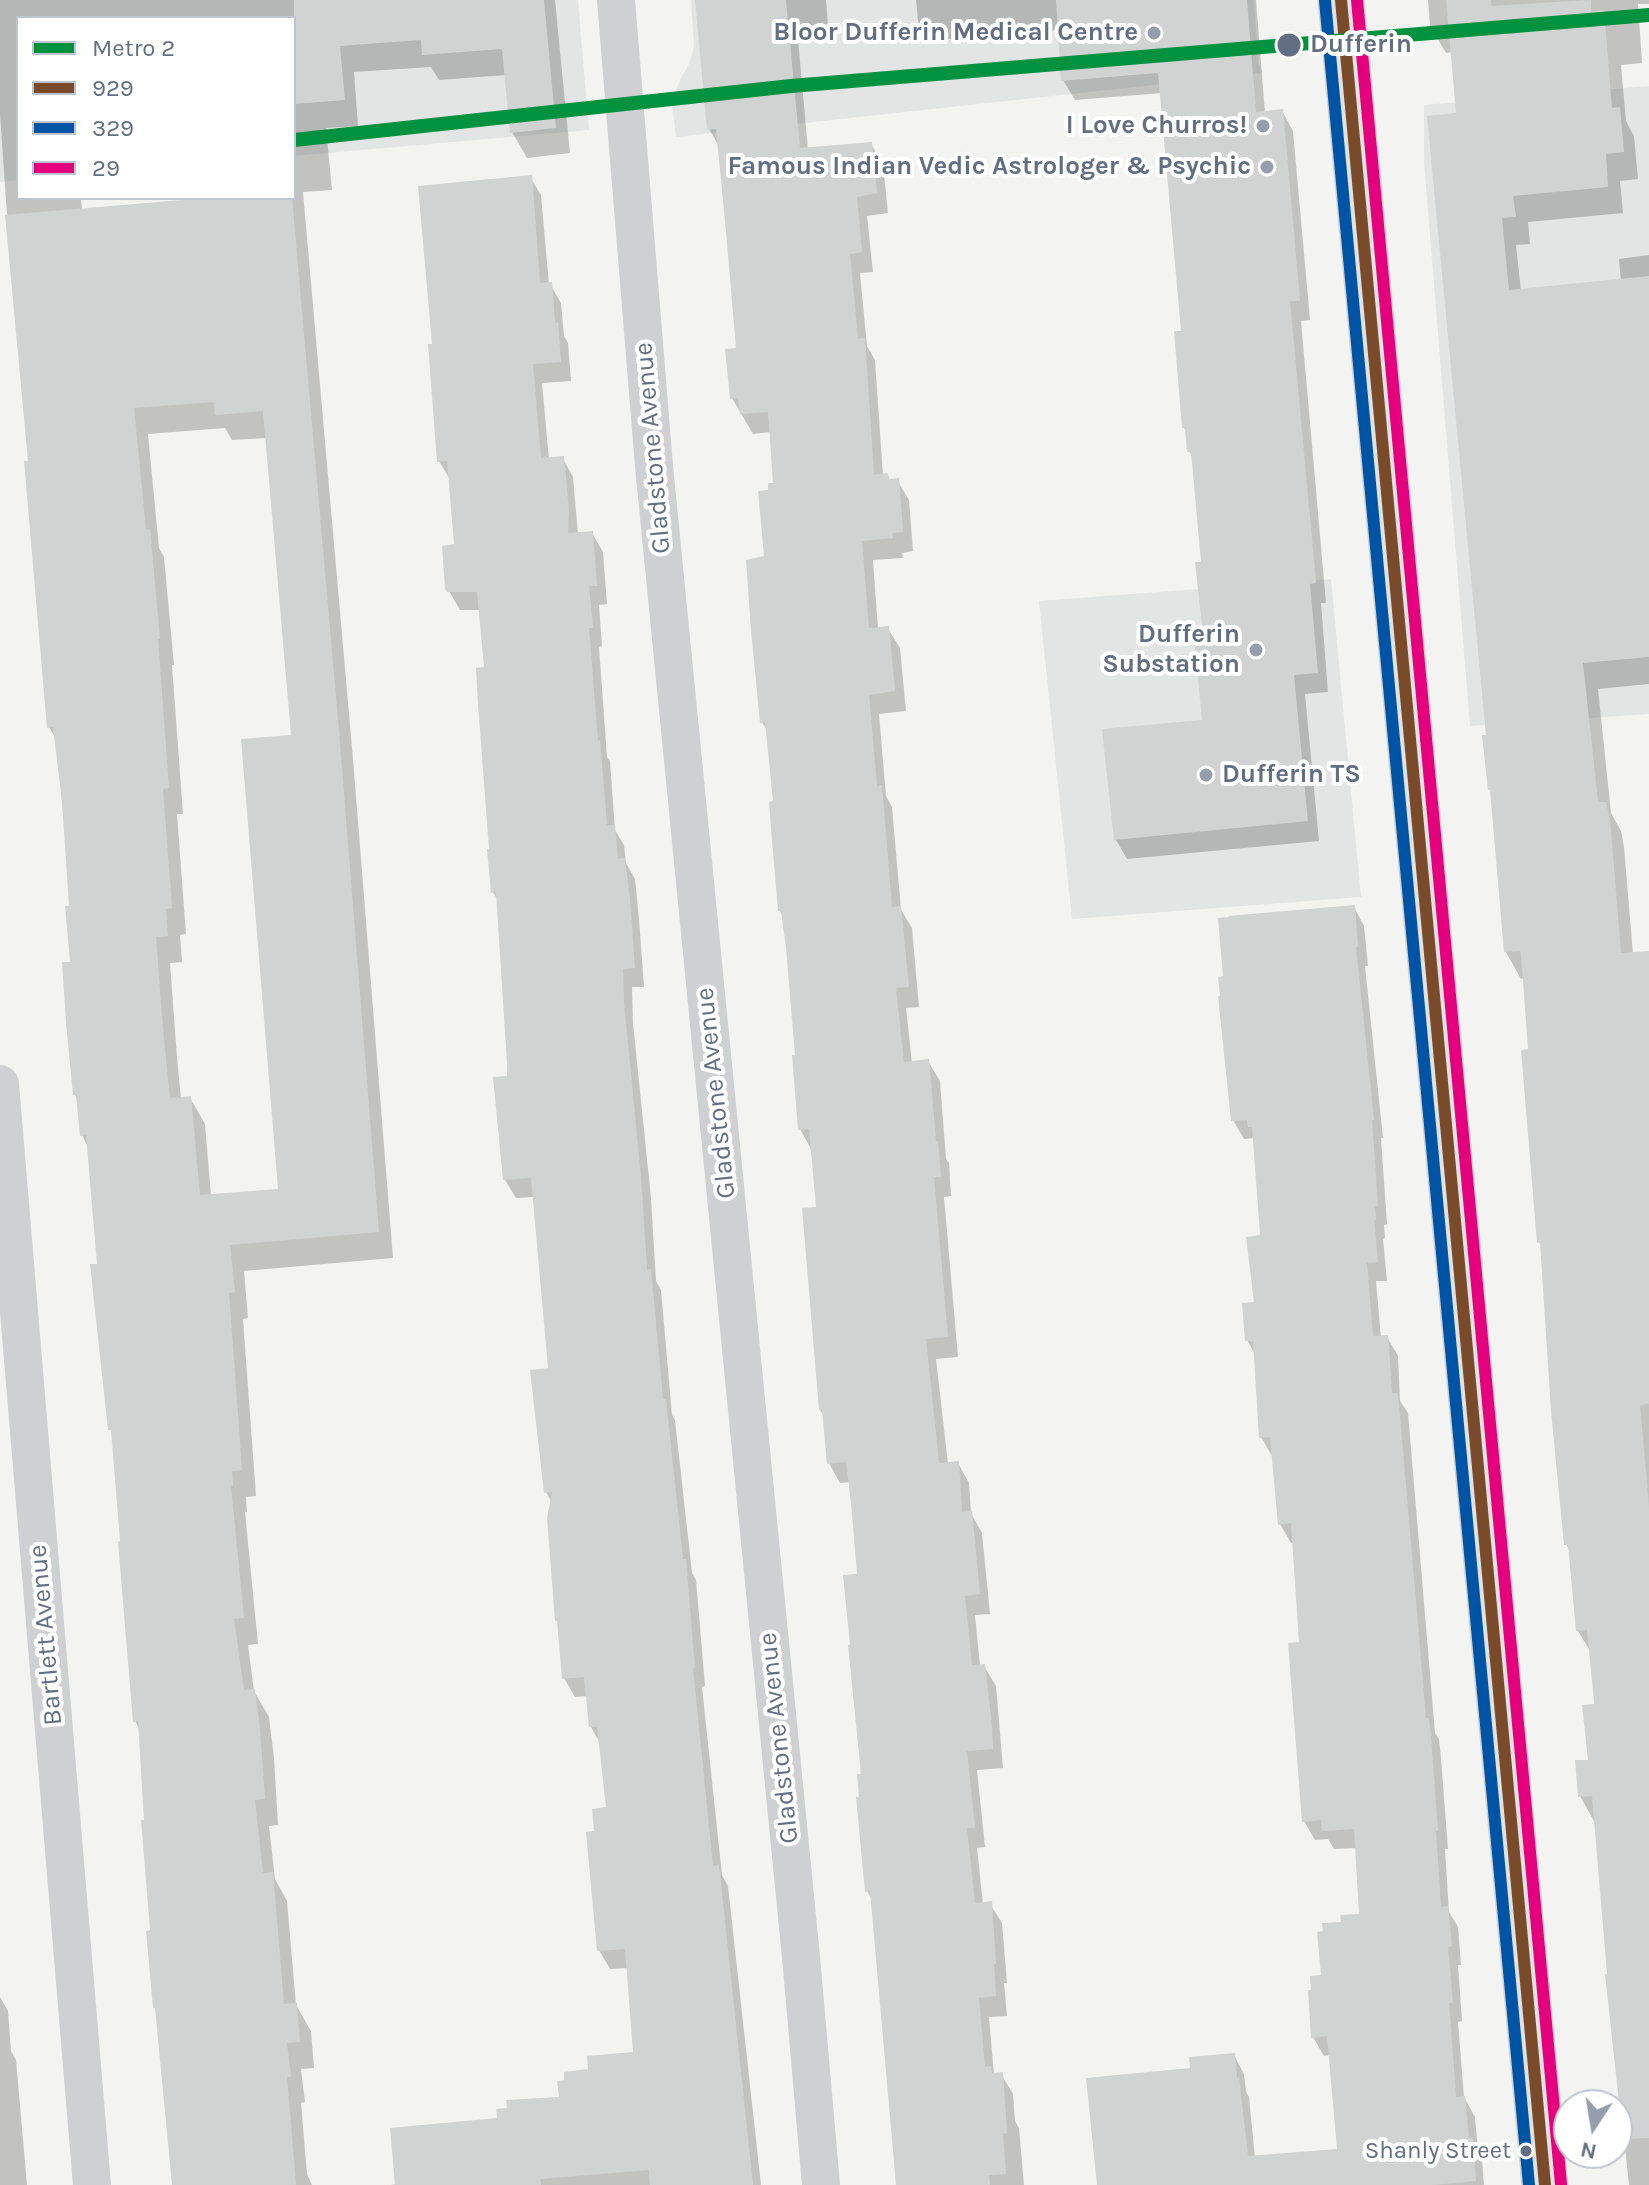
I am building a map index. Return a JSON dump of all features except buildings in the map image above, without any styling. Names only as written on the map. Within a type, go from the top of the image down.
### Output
[{"type":"main road","points":[[1341,0],[1545,2185]]},
{"type":"street","name":"Gladstone Avenue","points":[[616,0],[654,466],[821,2185]]},
{"type":"street","name":"Bartlett Avenue","points":[[0,1084],[92,2185]]},
{"type":"shaded area","points":[[0,0],[578,0],[589,130],[296,156],[296,16],[16,16],[16,180],[0,182]]},
{"type":"shaded area","points":[[691,0],[1254,0],[1258,62],[1263,73],[676,137],[672,102],[694,46]]},
{"type":"shaded area","points":[[1649,86],[1649,714],[1470,726],[1424,162],[1424,105]]},
{"type":"shaded area","points":[[1331,579],[1361,897],[1072,919],[1039,601]]},
{"type":"metro line","name":"2","points":[[296,140],[791,86],[1649,15]]},
{"type":"transit line","name":"929","points":[[1341,0],[1545,2185]]},
{"type":"transit line","name":"29","points":[[1357,0],[1561,2184]]},
{"type":"transit line","name":"329","points":[[1325,1],[1529,2185]]},
{"type":"place","name":"Bloor Dufferin Medical Centre","points":[[1154,33]]},
{"type":"place","name":"Dufferin","points":[[1289,45]]},
{"type":"place","name":"I Love Churros!","points":[[1263,126]]},
{"type":"place","name":"Famous Indian Vedic Astrologer & Psychic","points":[[1267,167]]},
{"type":"place","name":"Dufferin Substation","points":[[1256,650]]},
{"type":"place","name":"Dufferin TS","points":[[1206,775]]},
{"type":"place","name":"Shanly Street","points":[[1526,2151]]}]
